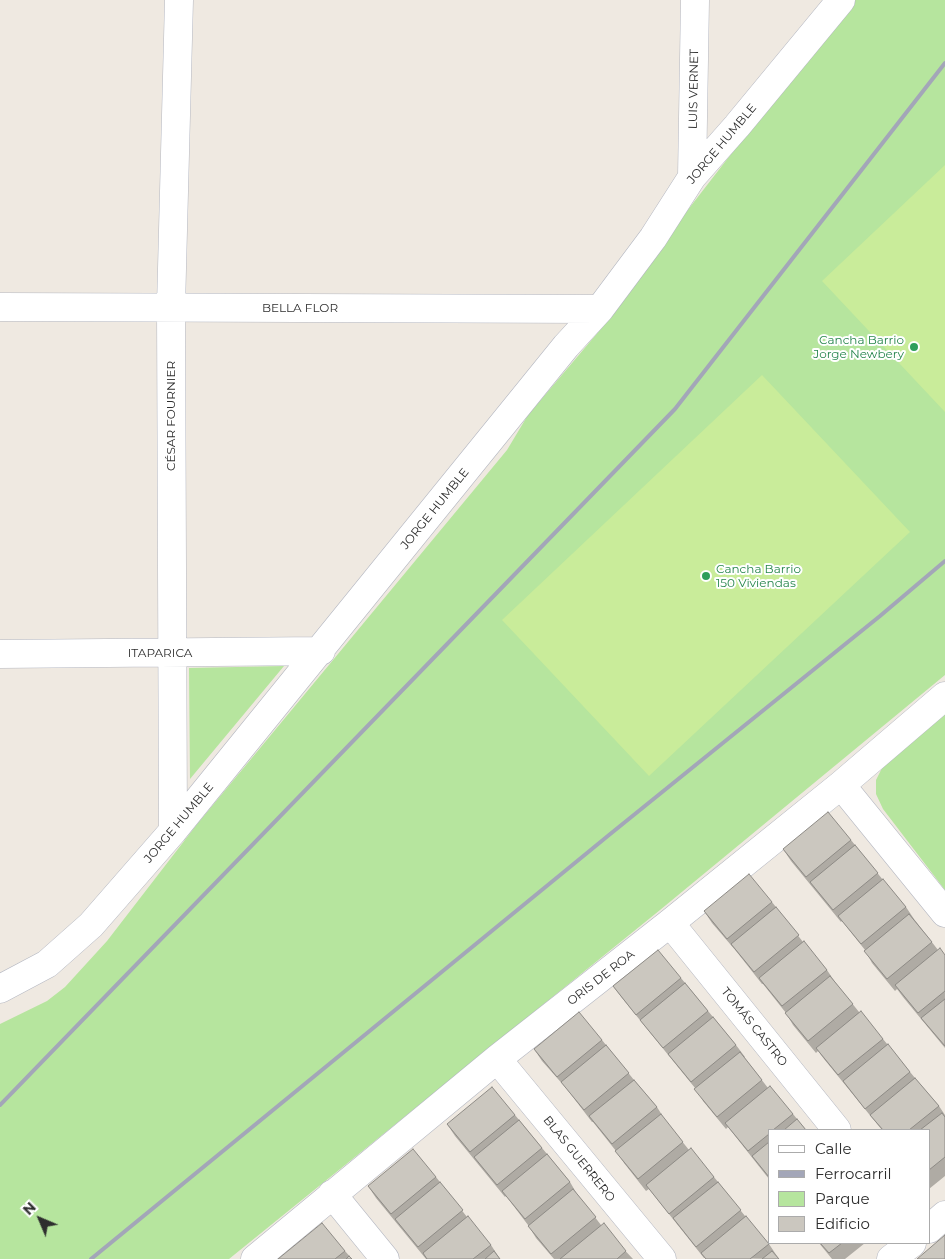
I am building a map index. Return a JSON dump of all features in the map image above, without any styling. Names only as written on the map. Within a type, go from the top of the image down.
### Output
[{"type":"street","name":"CÉSAR FOURNIER","points":[[173,831],[171,308],[178,0]]},
{"type":"street","name":"LUIS VERNET","points":[[692,177],[695,0]]},
{"type":"street","name":"JORGE HUMBLE","points":[[0,989],[47,964],[91,925],[173,831],[321,651],[566,346],[600,309],[653,238],[692,177],[743,119],[841,0]]},
{"type":"street","name":"BELLA FLOR","points":[[0,307],[600,309]]},
{"type":"street","name":"ITAPARICA","points":[[0,654],[321,651]]},
{"type":"street","name":"ORIS DE ROA","points":[[255,1259],[497,1059],[841,785],[945,696]]},
{"type":"street","points":[[841,785],[945,914]]},
{"type":"street","name":"TOMÁS CASTRO","points":[[670,923],[836,1129]]},
{"type":"street","name":"BLAS GUERRERO","points":[[497,1059],[662,1259]]},
{"type":"street","points":[[332,1194],[385,1259]]},
{"type":"street","points":[[930,1228],[945,1215]]},
{"type":"street","points":[[891,1259],[911,1244]]},
{"type":"green space","points":[[855,0],[945,0],[945,675],[660,910],[229,1259],[0,1259],[0,1024],[47,1001],[65,987],[107,941],[198,823],[507,450],[528,415],[611,317],[673,229],[780,91]]},
{"type":"green space","name":"Cancha Barrio Jorge Newbery","points":[[945,165],[945,412],[822,281]]},
{"type":"green space","name":"Cancha Barrio 150 Viviendas","points":[[762,375],[910,532],[649,776],[502,620]]},
{"type":"green space","points":[[284,666],[190,779],[189,668]]},
{"type":"green space","points":[[945,714],[945,890],[883,809],[876,794],[876,780],[883,766]]},
{"type":"building","points":[[828,812],[851,840],[806,877],[783,849]]},
{"type":"building","points":[[855,845],[878,873],[833,910],[810,882]]},
{"type":"building","points":[[749,874],[772,902],[727,939],[704,911]]},
{"type":"building","points":[[883,879],[906,907],[861,944],[838,916]]},
{"type":"building","points":[[776,907],[799,935],[754,972],[731,944]]},
{"type":"building","points":[[909,914],[932,942],[887,979],[864,951]]},
{"type":"building","points":[[804,941],[827,970],[782,1006],[759,978]]},
{"type":"building","points":[[940,948],[945,955],[945,991],[918,1013],[895,985]]},
{"type":"building","points":[[658,950],[681,978],[636,1015],[613,986]]},
{"type":"building","points":[[830,976],[853,1004],[808,1041],[785,1013]]},
{"type":"building","points":[[685,983],[708,1011],[663,1048],[640,1020]]},
{"type":"building","points":[[945,999],[945,1046],[921,1018]]},
{"type":"building","points":[[861,1011],[883,1039],[838,1075],[816,1048]]},
{"type":"building","points":[[579,1012],[602,1040],[557,1077],[534,1049]]},
{"type":"building","points":[[713,1017],[736,1045],[691,1082],[668,1054]]},
{"type":"building","points":[[888,1044],[910,1072],[865,1109],[843,1081]]},
{"type":"building","points":[[606,1045],[629,1073],[584,1110],[561,1082]]},
{"type":"building","points":[[740,1052],[762,1080],[717,1117],[694,1089]]},
{"type":"building","points":[[915,1078],[939,1106],[910,1129],[882,1129],[870,1115]]},
{"type":"building","points":[[634,1080],[657,1107],[612,1144],[589,1116]]},
{"type":"building","points":[[770,1086],[793,1114],[774,1129],[768,1129],[768,1135],[748,1151],[725,1123]]},
{"type":"building","points":[[492,1087],[515,1115],[470,1152],[447,1124]]},
{"type":"building","points":[[942,1113],[945,1117],[945,1157],[930,1169],[930,1129],[921,1129]]},
{"type":"building","points":[[661,1114],[683,1142],[638,1179],[615,1151]]},
{"type":"building","points":[[797,1119],[805,1129],[785,1129]]},
{"type":"building","points":[[519,1120],[542,1148],[497,1185],[474,1157]]},
{"type":"building","points":[[768,1143],[768,1176],[752,1156]]},
{"type":"building","points":[[691,1148],[714,1177],[669,1214],[646,1185]]},
{"type":"building","points":[[413,1149],[436,1177],[391,1214],[368,1186]]},
{"type":"building","points":[[547,1154],[570,1182],[525,1219],[502,1191]]},
{"type":"building","points":[[440,1182],[463,1210],[418,1247],[395,1219]]},
{"type":"building","points":[[718,1182],[741,1210],[696,1247],[673,1218]]},
{"type":"building","points":[[573,1189],[596,1217],[551,1254],[528,1226]]},
{"type":"building","points":[[468,1216],[491,1245],[473,1259],[427,1259],[423,1253]]},
{"type":"building","points":[[746,1216],[769,1244],[750,1259],[706,1259],[701,1253]]},
{"type":"building","points":[[322,1223],[345,1251],[335,1259],[278,1259]]},
{"type":"building","points":[[604,1223],[626,1251],[617,1259],[560,1259]]},
{"type":"building","points":[[945,1235],[945,1259],[917,1259]]},
{"type":"building","points":[[821,1244],[841,1244],[829,1253]]},
{"type":"building","points":[[494,1251],[500,1259],[485,1259]]},
{"type":"building","points":[[772,1251],[779,1259],[762,1259]]},
{"type":"railway","points":[[0,1105],[675,409],[945,63]]},
{"type":"railway","points":[[91,1259],[945,561]]},
{"type":"place","name":"Cancha Barrio Jorge Newbery","points":[[914,347]]},
{"type":"place","name":"Cancha Barrio 150 Viviendas","points":[[706,576]]}]
